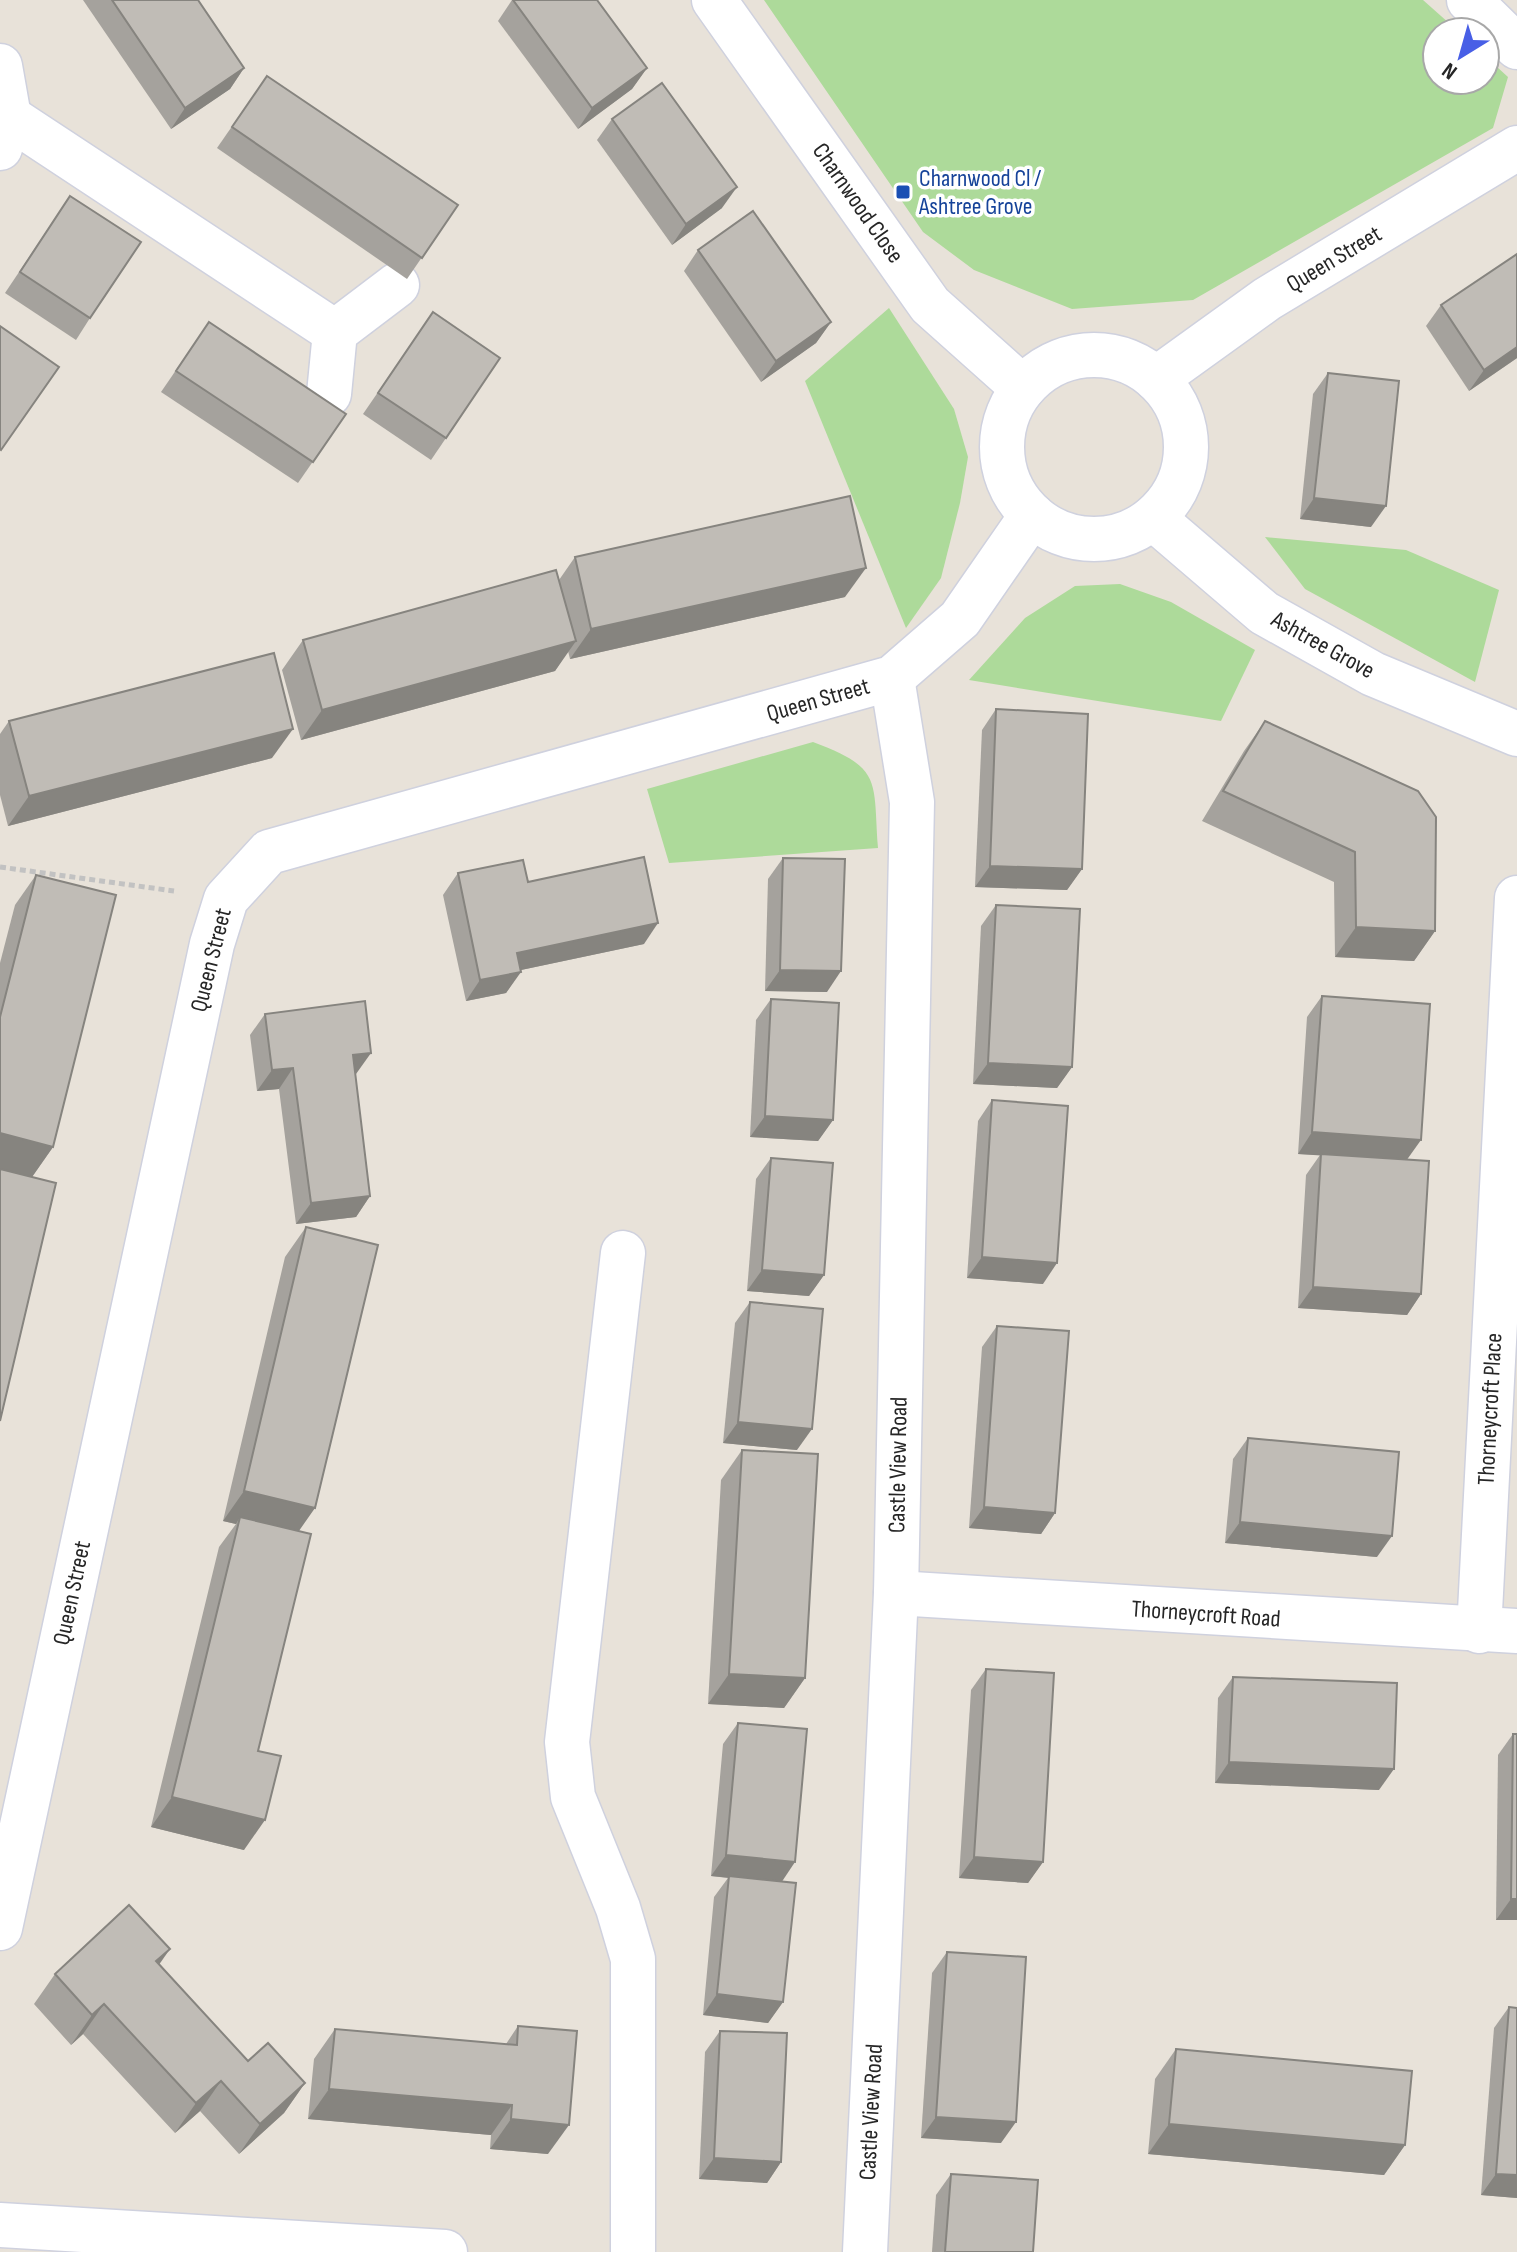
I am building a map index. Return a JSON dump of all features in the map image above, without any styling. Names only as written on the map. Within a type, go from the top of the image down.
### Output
[{"type":"street","name":"Charnwood Close","points":[[714,0],[930,305],[1023,388]]},
{"type":"street","points":[[1469,0],[1517,47]]},
{"type":"street","points":[[0,66],[4,132],[335,332]]},
{"type":"street","name":"Queen Street","points":[[1156,379],[1267,299],[1517,148]]},
{"type":"street","points":[[329,394],[335,332],[397,285]]},
{"type":"street","points":[[1098,355],[1129,361],[1156,379],[1177,404],[1186,433],[1186,462],[1175,493],[1153,518],[1125,534],[1096,540],[1063,534],[1032,515],[1011,487],[1002,456],[1010,410],[1023,388],[1044,369],[1069,358],[1098,355]]},
{"type":"street","name":"Queen Street","points":[[0,1928],[212,944],[226,899],[269,852],[892,678],[960,619],[1032,515]]},
{"type":"street","name":"Ashtree Grove","points":[[1153,518],[1264,613],[1373,674],[1517,734]]},
{"type":"street","name":"Castle View Road","points":[[865,2252],[896,1593],[912,802],[892,678]]},
{"type":"street","name":"Thorneycroft Place","points":[[1498,1631],[1517,898]]},
{"type":"street","points":[[623,1253],[567,1742],[573,1797],[618,1908],[633,1959],[633,2252]]},
{"type":"street","name":"Thorneycroft Road","points":[[896,1593],[1498,1631]]},
{"type":"street","points":[[0,2225],[293,2247],[445,2252]]},
{"type":"path","points":[[0,867],[226,899]]},
{"type":"green space","points":[[764,0],[1423,0],[1441,16],[1421,16],[1421,96],[1501,96],[1501,71],[1508,77],[1493,128],[1193,300],[1072,309],[974,270],[923,232]]},
{"type":"green space","points":[[889,308],[954,409],[968,457],[941,578],[906,628],[805,381]]},
{"type":"green space","points":[[1265,537],[1406,550],[1499,590],[1475,682],[1305,589]]},
{"type":"green space","points":[[1120,584],[1171,602],[1255,650],[1221,721],[969,680],[1025,618],[1075,586]]},
{"type":"green space","points":[[813,742],[852,760],[870,779],[876,806],[878,848],[669,863],[647,789]]},
{"type":"building","points":[[112,0],[198,0],[244,68],[185,108]]},
{"type":"building","points":[[513,0],[597,0],[647,68],[592,108]]},
{"type":"building","points":[[267,76],[458,205],[422,258],[232,127]]},
{"type":"building","points":[[662,83],[737,187],[686,224],[612,119]]},
{"type":"building","points":[[70,196],[141,242],[90,318],[20,272]]},
{"type":"building","points":[[753,211],[831,322],[776,361],[698,250]]},
{"type":"building","points":[[1517,254],[1517,347],[1484,370],[1441,305]]},
{"type":"building","points":[[433,312],[500,358],[446,438],[378,393]]},
{"type":"building","points":[[209,322],[346,414],[313,462],[176,371]]},
{"type":"building","points":[[0,326],[59,367],[1,450],[0,449]]},
{"type":"building","points":[[1328,373],[1399,381],[1386,506],[1314,498]]},
{"type":"building","points":[[850,496],[866,568],[591,629],[575,557]]},
{"type":"building","points":[[556,570],[576,641],[322,710],[303,640]]},
{"type":"building","points":[[274,653],[293,729],[29,796],[9,721]]},
{"type":"building","points":[[996,709],[1088,714],[1082,869],[990,866]]},
{"type":"building","points":[[1265,721],[1418,791],[1436,817],[1435,931],[1356,927],[1355,852],[1223,791]]},
{"type":"building","points":[[644,857],[658,923],[517,953],[521,972],[480,980],[458,873],[523,860],[528,882]]},
{"type":"building","points":[[783,858],[845,859],[841,971],[780,970]]},
{"type":"building","points":[[36,875],[116,895],[53,1147],[0,1133],[0,1017]]},
{"type":"building","points":[[996,905],[1080,909],[1072,1067],[988,1063]]},
{"type":"building","points":[[1322,996],[1430,1004],[1421,1140],[1312,1132]]},
{"type":"building","points":[[771,999],[839,1003],[833,1120],[765,1116]]},
{"type":"building","points":[[365,1001],[371,1053],[353,1055],[370,1196],[311,1203],[293,1068],[272,1070],[265,1014]]},
{"type":"building","points":[[992,1100],[1068,1106],[1057,1263],[982,1257]]},
{"type":"building","points":[[1321,1154],[1429,1161],[1421,1294],[1313,1287]]},
{"type":"building","points":[[771,1158],[833,1163],[824,1275],[762,1270]]},
{"type":"building","points":[[0,1169],[56,1183],[0,1421]]},
{"type":"building","points":[[306,1227],[378,1245],[315,1508],[244,1491]]},
{"type":"building","points":[[750,1302],[823,1309],[812,1429],[738,1422]]},
{"type":"building","points":[[997,1326],[1069,1331],[1055,1513],[984,1507]]},
{"type":"building","points":[[1248,1438],[1399,1452],[1392,1536],[1240,1522]]},
{"type":"building","points":[[742,1450],[818,1454],[805,1678],[729,1674]]},
{"type":"building","points":[[240,1517],[311,1534],[258,1751],[281,1756],[265,1820],[172,1797]]},
{"type":"building","points":[[986,1669],[1054,1673],[1043,1862],[974,1857]]},
{"type":"building","points":[[1233,1677],[1397,1683],[1394,1769],[1229,1762]]},
{"type":"building","points":[[738,1723],[807,1729],[795,1862],[726,1855]]},
{"type":"building","points":[[1513,1734],[1517,1734],[1517,1899],[1511,1899]]},
{"type":"building","points":[[729,1876],[796,1883],[783,2002],[717,1994]]},
{"type":"building","points":[[129,1905],[170,1949],[156,1961],[248,2061],[268,2043],[305,2083],[260,2124],[221,2081],[196,2103],[104,2004],[92,2015],[55,1974]]},
{"type":"building","points":[[947,1952],[1026,1957],[1016,2122],[936,2117]]},
{"type":"building","points":[[1509,2007],[1517,2008],[1517,2175],[1496,2174]]},
{"type":"building","points":[[518,2026],[577,2031],[569,2125],[511,2119],[512,2105],[329,2089],[335,2029],[517,2045]]},
{"type":"building","points":[[720,2031],[787,2033],[781,2162],[714,2158]]},
{"type":"building","points":[[1176,2049],[1412,2071],[1405,2145],[1169,2124]]},
{"type":"building","points":[[951,2174],[1038,2180],[1033,2252],[945,2252]]},
{"type":"place","name":"Charnwood Cl / Ashtree Grove","points":[[903,192]]}]
